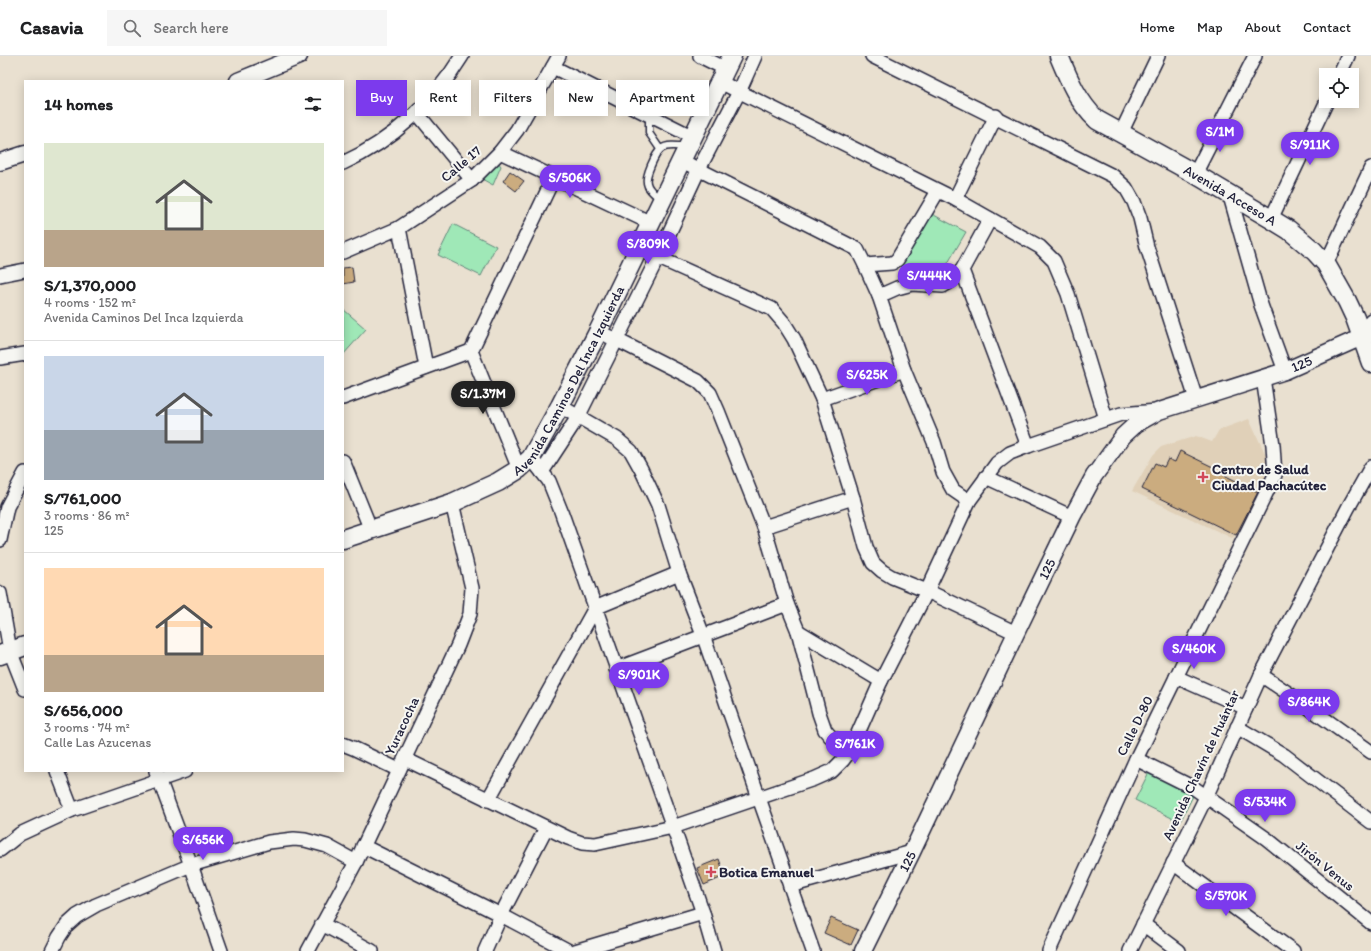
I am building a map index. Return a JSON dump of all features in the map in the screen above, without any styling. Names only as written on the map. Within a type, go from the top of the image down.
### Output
[{"type":"main road","name":"Avenida Acceso A","points":[[1059,56],[1071,84],[1087,110],[1097,120],[1195,174],[1271,220],[1302,241],[1326,264],[1366,334],[1371,363]]},
{"type":"main road","name":"Avenida Caminos Del Inca Izquierda","points":[[344,539],[452,503],[531,466],[726,69]]},
{"type":"street","points":[[240,80],[299,56]]},
{"type":"street","points":[[445,80],[462,56]]},
{"type":"street","points":[[700,56],[726,69],[739,92],[955,199],[1040,247],[1054,261],[1068,294],[1106,419]]},
{"type":"street","points":[[531,466],[578,417],[658,257],[699,169],[739,92],[755,56]]},
{"type":"street","points":[[872,56],[996,116],[1114,176],[1126,188],[1134,202],[1140,218],[1147,247],[1196,399]]},
{"type":"street","points":[[1121,133],[1158,56]]},
{"type":"street","points":[[1195,174],[1255,56]]},
{"type":"street","points":[[1342,68],[1348,56]]},
{"type":"street","points":[[556,62],[616,97]]},
{"type":"street","name":"Calle 17","points":[[344,252],[399,228],[472,180],[500,152],[517,130],[556,62]]},
{"type":"street","points":[[1271,220],[1324,108]]},
{"type":"street","points":[[344,162],[390,135],[415,115]]},
{"type":"street","points":[[419,116],[472,180]]},
{"type":"street","points":[[649,116],[688,148],[699,169],[857,249],[879,296],[904,370],[934,442],[943,472],[953,490],[969,501]]},
{"type":"street","points":[[955,199],[996,116]]},
{"type":"street","points":[[500,152],[651,223]]},
{"type":"street","points":[[0,162],[24,154]]},
{"type":"street","points":[[1326,264],[1371,168]]},
{"type":"street","points":[[344,398],[470,351],[554,178]]},
{"type":"street","points":[[865,265],[892,263],[897,260],[938,191]]},
{"type":"street","points":[[1230,196],[1261,305],[1285,372]]},
{"type":"street","points":[[879,296],[897,288],[912,284],[943,286],[948,283],[962,270],[990,218]]},
{"type":"street","points":[[399,228],[426,367]]},
{"type":"street","points":[[639,248],[772,309],[784,322],[794,339],[822,399],[853,498],[866,548],[873,563],[892,577],[927,591],[1016,633]]},
{"type":"street","points":[[0,275],[24,270]]},
{"type":"street","points":[[962,270],[1028,446]]},
{"type":"street","points":[[1366,334],[1371,320]]},
{"type":"street","points":[[598,332],[698,381],[710,393],[764,527],[787,604],[798,631],[819,713],[825,730],[830,736],[851,749]]},
{"type":"street","name":"125","points":[[863,951],[1072,517],[1094,476],[1123,436],[1136,424],[1159,411],[1285,372],[1366,334]]},
{"type":"street","points":[[470,351],[531,466],[549,481],[559,505],[703,913],[714,951]]},
{"type":"street","points":[[0,358],[24,354]]},
{"type":"street","points":[[822,399],[904,370]]},
{"type":"street","name":"Calle D-80","points":[[1049,951],[1136,759],[1275,475],[1273,445],[1263,378]]},
{"type":"street","points":[[560,406],[617,439],[631,451],[658,505],[679,573],[703,635],[758,798],[813,951]]},
{"type":"street","points":[[344,744],[402,765],[488,800],[568,838],[582,843],[595,844],[673,827],[832,771],[851,749],[881,681],[927,591],[969,501],[997,463],[1010,454],[1028,446],[1121,414],[1159,411]]},
{"type":"street","points":[[344,463],[371,530]]},
{"type":"street","name":"Avenida Chavín de Huántar","points":[[1130,951],[1206,796],[1261,675],[1348,508],[1371,468]]},
{"type":"street","points":[[0,540],[3,508],[24,475]]},
{"type":"street","points":[[986,477],[1072,517]]},
{"type":"street","points":[[764,527],[853,498]]},
{"type":"street","name":"Yuracocha","points":[[308,951],[356,862],[458,645],[470,614],[472,588],[452,503]]},
{"type":"street","points":[[488,800],[595,608],[679,573]]},
{"type":"street","points":[[0,593],[12,651],[24,686]]},
{"type":"street","points":[[616,669],[787,604]]},
{"type":"street","points":[[798,631],[881,681]]},
{"type":"street","points":[[1261,675],[1371,752]]},
{"type":"street","points":[[1176,677],[1246,708]]},
{"type":"street","points":[[1237,727],[1284,755],[1371,822]]},
{"type":"street","name":"Jirón Venus","points":[[1136,759],[1194,788],[1206,796],[1267,839],[1371,923]]},
{"type":"street","points":[[57,772],[72,810]]},
{"type":"street","points":[[0,850],[20,834],[72,810],[157,776],[179,772]]},
{"type":"street","points":[[157,776],[191,865],[221,951]]},
{"type":"street","points":[[485,951],[501,915],[546,828]]},
{"type":"street","points":[[52,951],[67,925],[76,916],[96,905],[191,865],[269,842],[285,839],[299,839],[316,842],[327,846],[356,862]]},
{"type":"street","points":[[363,846],[569,951]]},
{"type":"street","points":[[790,886],[912,852]]},
{"type":"street","points":[[1173,863],[1293,951]]},
{"type":"street","points":[[574,951],[703,913]]},
{"type":"street","points":[[322,924],[372,951]]},
{"type":"street","points":[[1144,924],[1179,951]]},
{"type":"lane","points":[[649,116],[649,133],[660,149]]},
{"type":"lane","points":[[662,201],[648,188],[646,182],[649,169],[660,149],[668,146],[688,148]]},
{"type":"shaded area","name":"Centro de Salud Ciudad Pachacútec","points":[[1249,419],[1269,462],[1268,472],[1265,481],[1236,535],[1232,538],[1132,491],[1153,455],[1161,447],[1196,436],[1212,442],[1219,430]]},
{"type":"green space","points":[[497,161],[501,166],[493,185],[478,177]]},
{"type":"green space","points":[[932,214],[966,232],[937,282],[901,266]]},
{"type":"green space","points":[[453,224],[496,246],[481,276],[438,255]]},
{"type":"green space","points":[[344,310],[366,329],[344,354]]},
{"type":"green space","points":[[1149,772],[1194,794],[1180,822],[1135,800]]},
{"type":"building","points":[[510,171],[524,181],[516,191],[503,181]]},
{"type":"building","points":[[352,267],[354,282],[344,284],[344,268]]},
{"type":"building","points":[[1180,451],[1215,468],[1214,470],[1258,492],[1236,535],[1142,489],[1155,463],[1164,467],[1168,459],[1175,462]]},
{"type":"building","name":"Botica Emanuel","points":[[719,859],[725,876],[704,885],[697,868]]},
{"type":"building","points":[[831,918],[858,930],[851,945],[824,933]]},
{"type":"place","name":"Centro de Salud Ciudad Pachacútec","points":[[1203,477]]},
{"type":"place","name":"Botica Emanuel","points":[[711,872]]}]
